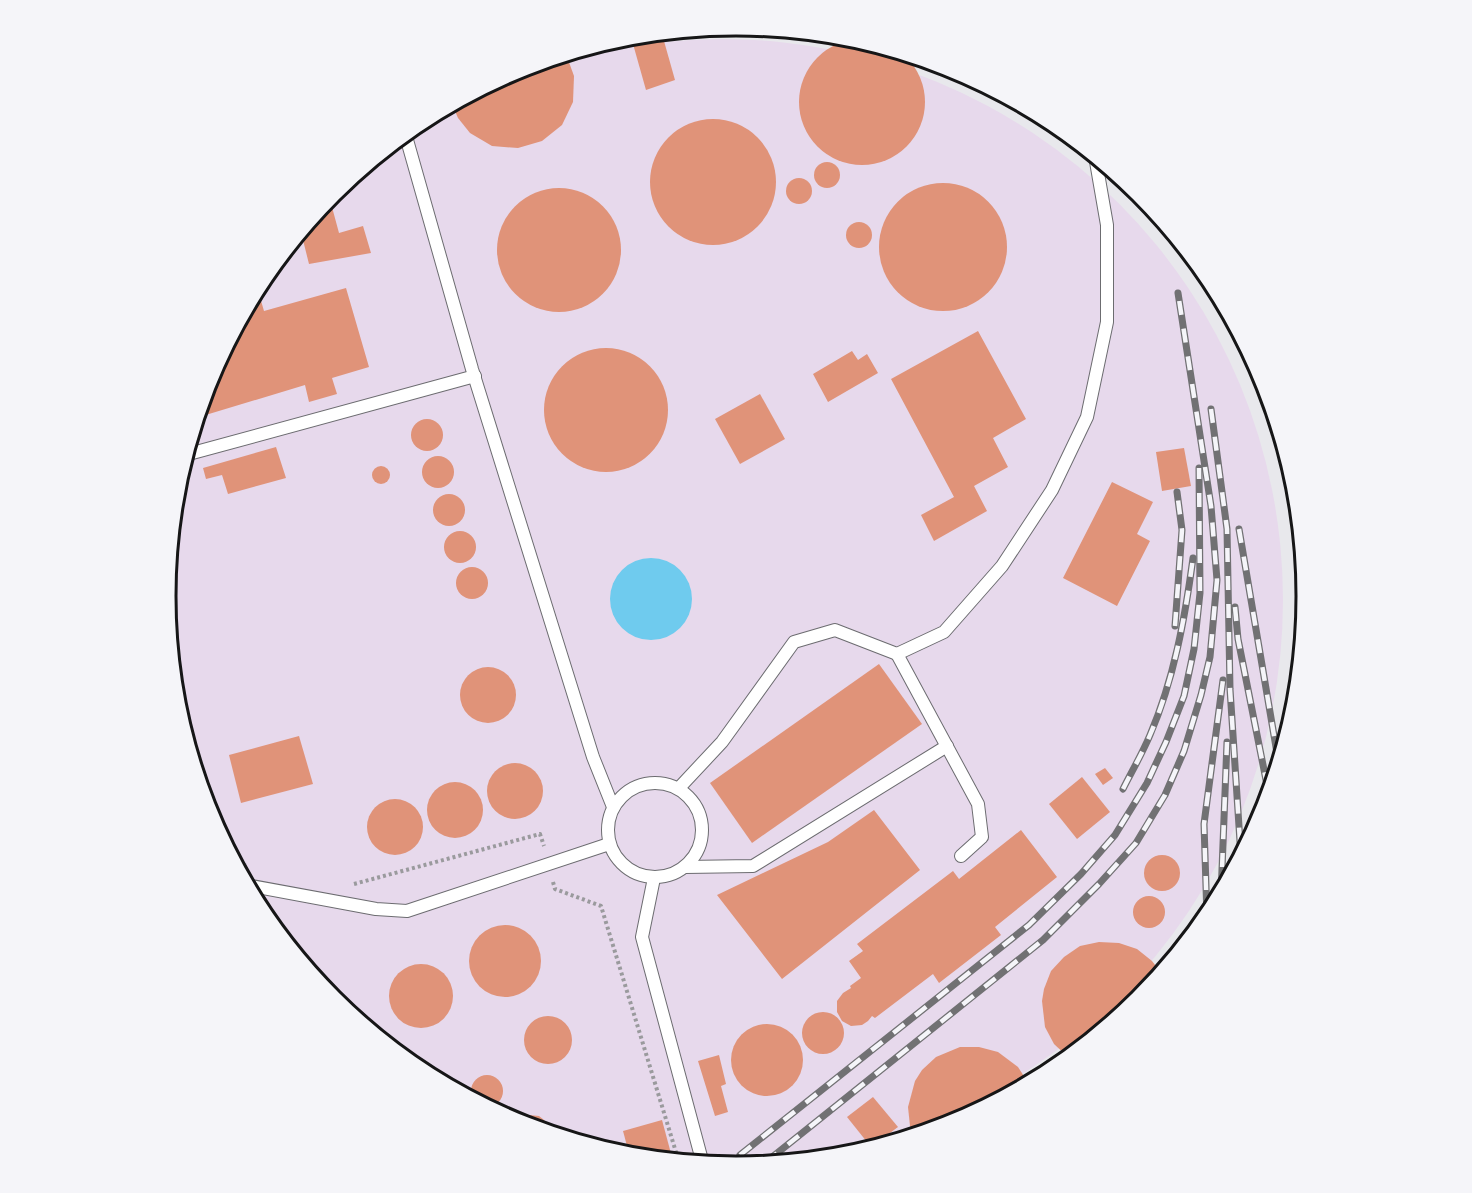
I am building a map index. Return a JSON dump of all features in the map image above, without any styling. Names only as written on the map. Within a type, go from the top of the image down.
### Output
[{"type":"lane","points":[[408,143],[475,376],[593,757],[613,807]]},
{"type":"lane","points":[[897,654],[944,632],[1002,566],[1052,490],[1087,417],[1107,322],[1107,225],[1097,168]]},
{"type":"lane","points":[[195,452],[475,376]]},
{"type":"lane","points":[[679,788],[722,742],[794,642],[835,630],[897,654],[978,804],[982,837],[961,856]]},
{"type":"lane","points":[[685,867],[753,866],[947,746]]},
{"type":"lane","points":[[649,782],[664,783],[679,788],[691,798],[699,811],[703,826],[702,842],[695,856],[685,867],[670,875],[654,878],[639,875],[626,868],[616,857],[609,844],[608,831],[613,807],[622,795],[649,782]]},
{"type":"lane","points":[[257,887],[376,909],[407,911],[609,844]]},
{"type":"lane","points":[[654,878],[642,937],[701,1156]]},
{"type":"path","points":[[344,883],[356,885],[540,834],[555,888],[601,906],[676,1153]]},
{"type":"path","points":[[244,865],[256,867]]},
{"type":"shaded area","points":[[722,39],[777,41],[832,49],[885,63],[937,81],[987,105],[1034,133],[1078,166],[1119,203],[1156,244],[1189,288],[1217,335],[1241,385],[1259,437],[1273,490],[1281,545],[1283,600],[1281,655],[1273,710],[1259,763],[1241,815],[1217,865],[1189,912],[1156,956],[1119,997],[1078,1034],[1034,1067],[987,1095],[937,1119],[893,1134],[809,1152],[773,1156],[699,1156],[627,1146],[591,1138],[556,1127],[488,1099],[425,1063],[395,1041],[366,1018],[315,966],[291,938],[251,877],[233,844],[205,777],[186,706],[180,670],[177,633],[177,560],[180,523],[195,451],[205,416],[233,349],[270,285],[291,255],[340,200],[366,175],[425,130],[456,111],[488,94],[556,66],[591,55],[667,41]]},
{"type":"water","points":[[651,558],[667,561],[680,570],[689,583],[692,599],[689,615],[680,628],[667,637],[651,640],[635,637],[622,628],[613,615],[610,599],[613,583],[622,570],[635,561]]},
{"type":"building","points":[[664,41],[675,80],[646,90],[634,46]]},
{"type":"building","points":[[835,45],[881,55],[912,65],[920,78],[925,102],[923,114],[914,137],[897,154],[886,160],[862,165],[838,160],[818,146],[804,126],[799,102],[804,78],[810,67],[827,50]]},
{"type":"building","points":[[569,62],[574,76],[573,102],[562,125],[542,141],[518,148],[492,146],[470,133],[455,111],[488,94]]},
{"type":"building","points":[[713,119],[737,124],[758,137],[771,158],[776,182],[771,206],[758,227],[737,240],[713,245],[689,240],[668,227],[655,206],[650,182],[655,158],[668,137],[689,124]]},
{"type":"building","points":[[827,162],[836,166],[840,175],[836,184],[827,188],[818,184],[814,175],[818,166]]},
{"type":"building","points":[[799,178],[808,182],[812,191],[808,200],[799,204],[790,200],[786,191],[790,182]]},
{"type":"building","points":[[943,183],[968,188],[988,202],[1002,222],[1007,247],[1002,272],[988,292],[968,306],[943,311],[918,306],[898,292],[884,272],[879,247],[884,222],[898,202],[918,188]]},
{"type":"building","points":[[559,188],[583,193],[603,206],[616,226],[621,250],[616,274],[603,294],[583,307],[559,312],[535,307],[515,294],[502,274],[497,250],[502,226],[515,206],[535,193]]},
{"type":"building","points":[[332,208],[339,233],[363,226],[371,253],[309,264],[303,241]]},
{"type":"building","points":[[859,222],[868,226],[872,235],[868,244],[859,248],[850,244],[846,235],[850,226]]},
{"type":"building","points":[[346,288],[369,367],[332,378],[337,394],[309,402],[305,385],[205,415],[233,349],[261,300],[264,311]]},
{"type":"building","points":[[978,331],[1026,419],[993,438],[1008,467],[974,486],[987,511],[934,541],[921,515],[954,497],[891,379]]},
{"type":"building","points":[[606,348],[630,353],[650,366],[663,386],[668,410],[663,434],[650,454],[630,467],[606,472],[582,467],[562,454],[549,434],[544,410],[549,386],[562,366],[582,353]]},
{"type":"building","points":[[852,351],[858,360],[867,354],[878,373],[828,402],[813,374]]},
{"type":"building","points":[[760,394],[785,439],[740,464],[715,419]]},
{"type":"building","points":[[427,419],[439,423],[443,435],[439,447],[427,451],[415,447],[411,435],[415,423]]},
{"type":"building","points":[[276,447],[286,478],[228,494],[222,475],[206,479],[203,468]]},
{"type":"building","points":[[1184,448],[1191,486],[1162,491],[1156,452]]},
{"type":"building","points":[[438,456],[450,460],[454,472],[450,484],[438,488],[426,484],[422,472],[426,460]]},
{"type":"building","points":[[381,466],[387,469],[390,475],[387,481],[381,484],[375,481],[372,475],[375,469]]},
{"type":"building","points":[[1112,482],[1153,502],[1137,534],[1150,541],[1117,606],[1063,578]]},
{"type":"building","points":[[449,494],[461,498],[465,510],[461,522],[449,526],[437,522],[433,510],[437,498]]},
{"type":"building","points":[[460,531],[472,535],[476,547],[472,559],[460,563],[448,559],[444,547],[448,535]]},
{"type":"building","points":[[472,567],[484,571],[488,583],[484,595],[472,599],[460,595],[456,583],[460,571]]},
{"type":"building","points":[[879,664],[922,724],[752,843],[710,783]]},
{"type":"building","points":[[488,667],[499,669],[508,675],[514,684],[516,695],[514,706],[508,715],[499,721],[488,723],[477,721],[468,715],[462,706],[460,695],[462,684],[468,675],[477,669]]},
{"type":"building","points":[[299,736],[313,784],[241,803],[229,755]]},
{"type":"building","points":[[515,763],[526,765],[535,771],[541,780],[543,791],[541,802],[535,811],[526,817],[515,819],[504,817],[495,811],[489,802],[487,791],[489,780],[495,771],[504,765]]},
{"type":"building","points":[[1105,768],[1113,778],[1103,785],[1095,774]]},
{"type":"building","points":[[1082,777],[1110,812],[1077,839],[1049,804]]},
{"type":"building","points":[[455,782],[466,784],[475,790],[481,799],[483,810],[481,821],[475,830],[466,836],[455,838],[444,836],[435,830],[429,821],[427,810],[429,799],[435,790],[444,784]]},
{"type":"building","points":[[395,799],[406,801],[415,807],[421,816],[423,827],[421,838],[415,847],[406,853],[395,855],[384,853],[375,847],[369,838],[367,827],[369,816],[375,807],[384,801]]},
{"type":"building","points":[[874,810],[920,870],[782,979],[717,895],[828,842]]},
{"type":"building","points":[[1021,830],[1057,877],[995,927],[1001,935],[939,983],[933,974],[875,1018],[872,1016],[862,1025],[851,1026],[842,1021],[837,1012],[837,1001],[851,988],[850,986],[861,978],[849,961],[863,951],[857,944],[953,871],[959,879]]},
{"type":"building","points":[[1162,855],[1175,860],[1180,873],[1175,886],[1162,891],[1149,886],[1144,873],[1149,860]]},
{"type":"building","points":[[1149,896],[1160,901],[1165,912],[1160,923],[1149,928],[1138,923],[1133,912],[1138,901]]},
{"type":"building","points":[[505,925],[525,931],[535,941],[541,961],[535,981],[525,991],[505,997],[485,991],[475,981],[469,961],[475,941],[485,931]]},
{"type":"building","points":[[1099,942],[1119,943],[1137,949],[1156,967],[1106,1018],[1062,1052],[1054,1044],[1045,1027],[1042,1001],[1044,989],[1051,971],[1064,957],[1080,946]]},
{"type":"building","points":[[415,964],[427,964],[444,973],[451,984],[453,996],[451,1008],[444,1019],[427,1028],[415,1028],[403,1023],[394,1014],[389,1002],[389,990],[394,978],[403,969]]},
{"type":"building","points":[[823,1012],[838,1018],[844,1033],[838,1048],[823,1054],[808,1048],[802,1033],[808,1018]]},
{"type":"building","points":[[543,1016],[553,1016],[565,1023],[572,1035],[572,1045],[565,1057],[553,1064],[543,1064],[528,1053],[524,1045],[524,1035],[535,1020]]},
{"type":"building","points":[[767,1024],[787,1030],[797,1040],[803,1060],[797,1080],[787,1090],[767,1096],[747,1090],[737,1080],[731,1060],[737,1040],[747,1030]]},
{"type":"building","points":[[960,1047],[979,1047],[998,1052],[1018,1067],[1024,1077],[984,1099],[911,1129],[908,1107],[915,1081],[922,1070],[936,1057]]},
{"type":"building","points":[[719,1055],[726,1084],[721,1086],[728,1112],[715,1116],[698,1061]]},
{"type":"building","points":[[487,1075],[493,1076],[502,1085],[502,1097],[497,1103],[471,1090],[476,1080]]},
{"type":"building","points":[[873,1097],[898,1127],[885,1137],[866,1141],[847,1117]]},
{"type":"building","points":[[528,1116],[539,1116],[546,1123]]},
{"type":"building","points":[[662,1120],[671,1153],[627,1146],[623,1131]]},
{"type":"railway","points":[[774,1156],[1043,940],[1136,843],[1165,795],[1184,751],[1201,695],[1210,657],[1217,580],[1211,506],[1178,293]]},
{"type":"railway","points":[[1211,409],[1227,529],[1230,689],[1240,842]]},
{"type":"railway","points":[[740,1155],[1029,925],[1081,874],[1115,835],[1147,783],[1184,696],[1194,649],[1200,593],[1199,468]]},
{"type":"railway","points":[[1175,626],[1182,530],[1177,492]]},
{"type":"railway","points":[[1239,529],[1276,746]]},
{"type":"railway","points":[[1123,789],[1147,742],[1166,692],[1182,626],[1193,558]]},
{"type":"railway","points":[[1235,607],[1238,639],[1266,780]]},
{"type":"railway","points":[[1206,901],[1204,824],[1223,680]]},
{"type":"railway","points":[[1222,876],[1227,742]]}]
